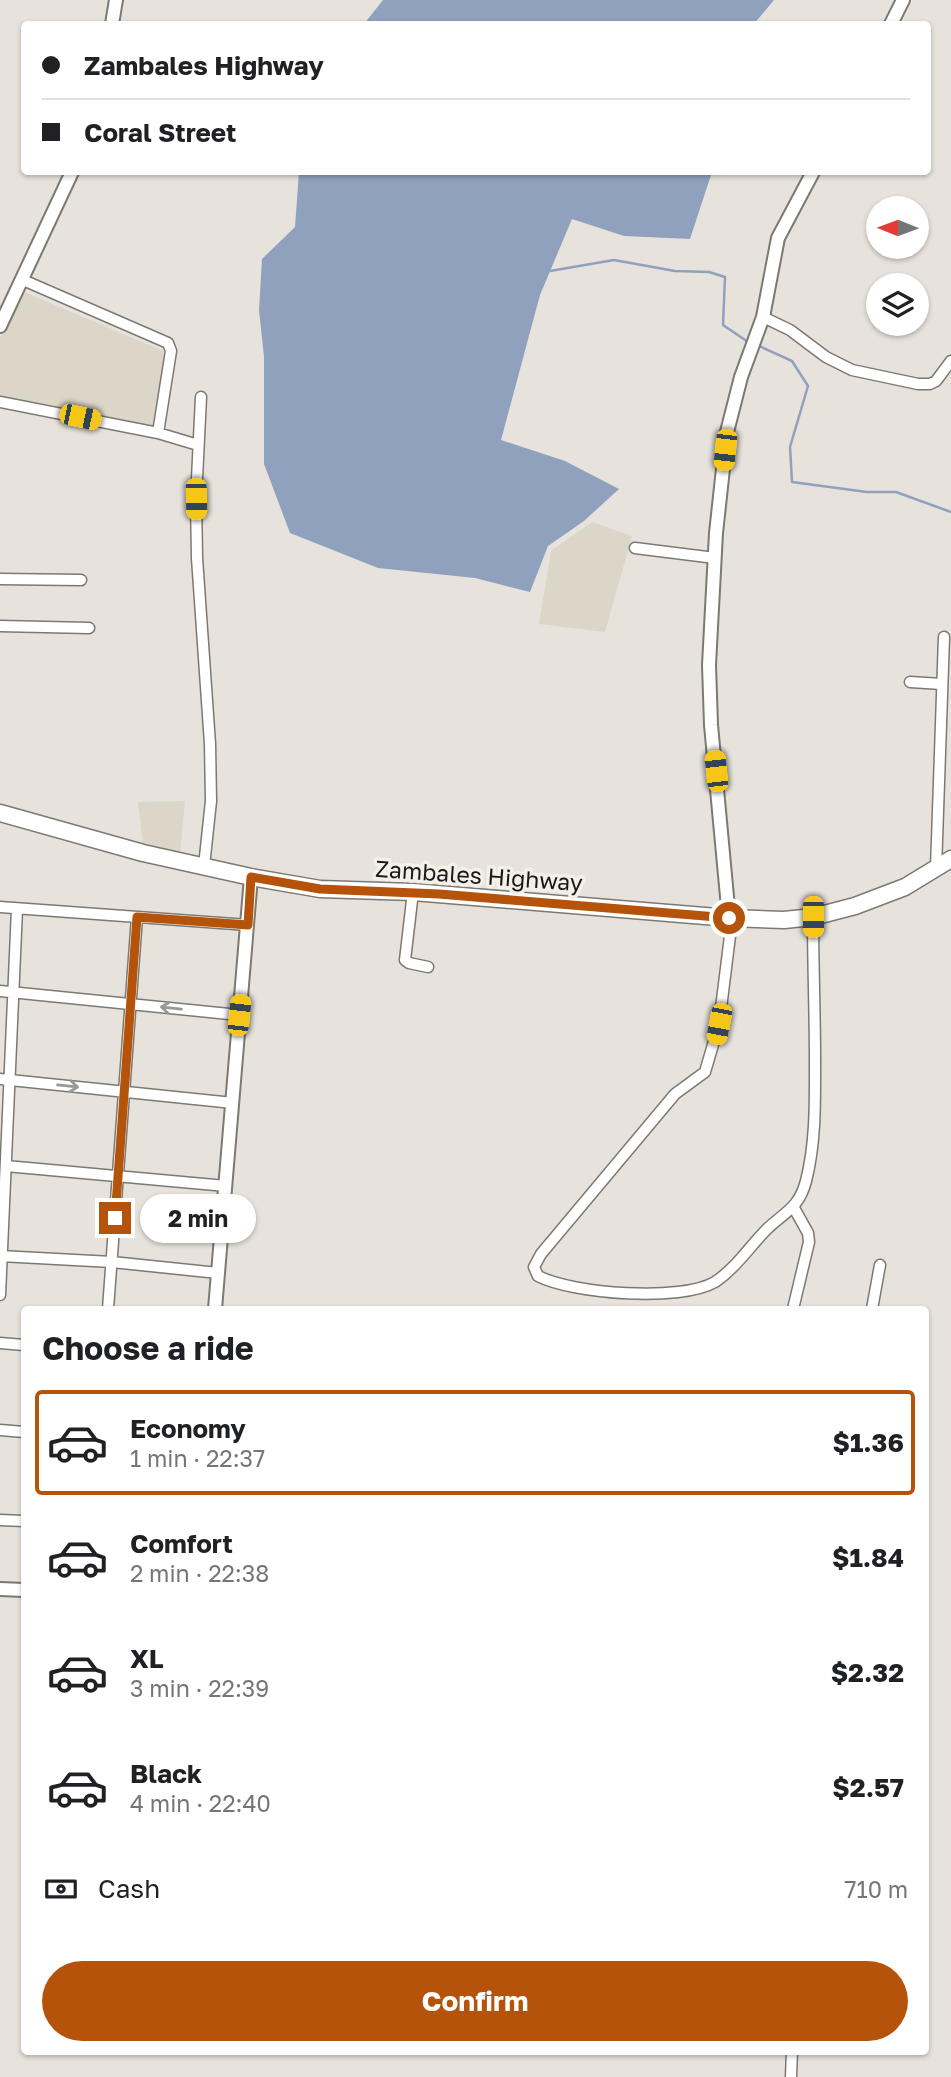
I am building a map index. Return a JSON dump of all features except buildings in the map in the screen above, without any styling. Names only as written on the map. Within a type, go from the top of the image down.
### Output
[{"type":"main road","name":"Zambales Highway","points":[[0,813],[107,844],[251,877],[320,889],[413,892],[729,918],[784,920],[813,917],[881,898],[951,859]]},
{"type":"street","points":[[112,21],[116,0]]},
{"type":"street","points":[[892,21],[903,0]]},
{"type":"street","points":[[0,326],[71,175]]},
{"type":"street","points":[[811,175],[778,238],[762,321],[727,432],[715,558],[709,677],[730,936],[719,1024],[705,1072],[675,1094],[541,1254],[534,1270],[538,1276],[619,1293],[672,1293],[695,1289],[711,1284],[723,1276],[765,1231],[794,1208],[807,1179],[814,1124],[816,1008],[812,976],[813,917]]},
{"type":"street","points":[[23,279],[168,342],[171,351],[158,433]]},
{"type":"street","points":[[762,321],[790,330],[825,357],[852,370],[918,384],[936,381],[951,361]]},
{"type":"street","points":[[201,397],[197,558],[210,744],[211,800],[204,866]]},
{"type":"street","points":[[0,402],[158,433],[198,445]]},
{"type":"street","points":[[635,548],[715,558]]},
{"type":"street","points":[[0,579],[81,580]]},
{"type":"street","points":[[0,626],[89,628]]},
{"type":"street","points":[[936,869],[944,637]]},
{"type":"street","points":[[910,682],[942,684]]},
{"type":"street","points":[[215,1306],[251,877]]},
{"type":"street","points":[[413,892],[405,960],[428,967]]},
{"type":"street","points":[[0,907],[248,925]]},
{"type":"street","points":[[0,1296],[5,1166],[4,1079],[14,993],[17,909]]},
{"type":"street","points":[[108,1306],[137,917]]},
{"type":"street","points":[[0,991],[239,1015]]},
{"type":"street","points":[[4,1079],[233,1102]]},
{"type":"street","points":[[5,1166],[226,1186]]},
{"type":"street","points":[[794,1208],[808,1233],[809,1242],[794,1306]]},
{"type":"street","points":[[1,1256],[112,1262],[218,1273]]},
{"type":"street","points":[[873,1306],[880,1265]]},
{"type":"street","points":[[0,1343],[21,1345]]},
{"type":"street","points":[[0,1430],[21,1433]]},
{"type":"street","points":[[0,1520],[21,1521]]},
{"type":"street","points":[[0,1588],[21,1590]]},
{"type":"street","points":[[791,2077],[792,2055]]},
{"type":"shaded area","points":[[22,291],[166,352],[152,430],[0,398],[0,337]]},
{"type":"shaded area","points":[[592,522],[632,536],[605,632],[539,624],[551,551]]},
{"type":"shaded area","points":[[185,801],[180,854],[143,844],[138,802]]},
{"type":"water","points":[[383,0],[774,0],[756,21],[366,21]]},
{"type":"water","points":[[299,175],[711,175],[690,239],[624,236],[572,219],[540,295],[501,440],[565,461],[619,489],[584,521],[548,546],[530,592],[475,578],[378,568],[290,533],[264,464],[264,357],[259,310],[262,259],[295,227]]},
{"type":"waterway","points":[[550,271],[614,260],[675,271],[709,272],[725,277],[723,325],[748,342]]},
{"type":"waterway","points":[[757,345],[792,361],[808,386],[790,447],[792,482],[867,492],[896,492],[951,512]]},
{"type":"route","points":[[115,1218],[137,917],[248,925],[251,877],[320,889],[413,892],[729,918]]}]
